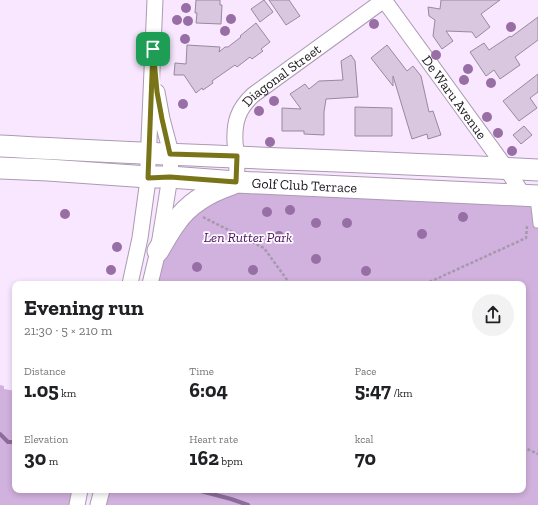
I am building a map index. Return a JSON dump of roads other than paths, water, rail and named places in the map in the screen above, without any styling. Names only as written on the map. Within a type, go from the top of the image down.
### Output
[{"type":"street","points":[[131,281],[140,238],[148,178],[156,0]]},
{"type":"street","name":"Diagonal Street","points":[[236,182],[236,120],[247,100],[384,0]]},
{"type":"street","name":"De Waru Avenue","points":[[384,0],[506,168],[532,196]]},
{"type":"street","points":[[151,281],[158,251],[170,177],[170,154],[157,92],[153,49]]},
{"type":"street","name":"Golf Club Terrace","points":[[0,146],[148,154],[237,156],[538,170]]},
{"type":"street","name":"Golf Club Terrace","points":[[0,168],[48,170],[148,178],[170,177],[236,182],[532,196]]},
{"type":"street","points":[[158,251],[177,221],[192,205],[213,191],[236,182]]},
{"type":"street","points":[[77,505],[79,493]]},
{"type":"street","points":[[98,505],[101,493]]},
{"type":"lane","points":[[532,196],[538,224]]},
{"type":"waterway","points":[[0,434],[8,442],[12,442]]},
{"type":"waterway","points":[[208,493],[248,505]]},
{"type":"park label","name":"Len Rutter Park","points":[[248,237]]}]
